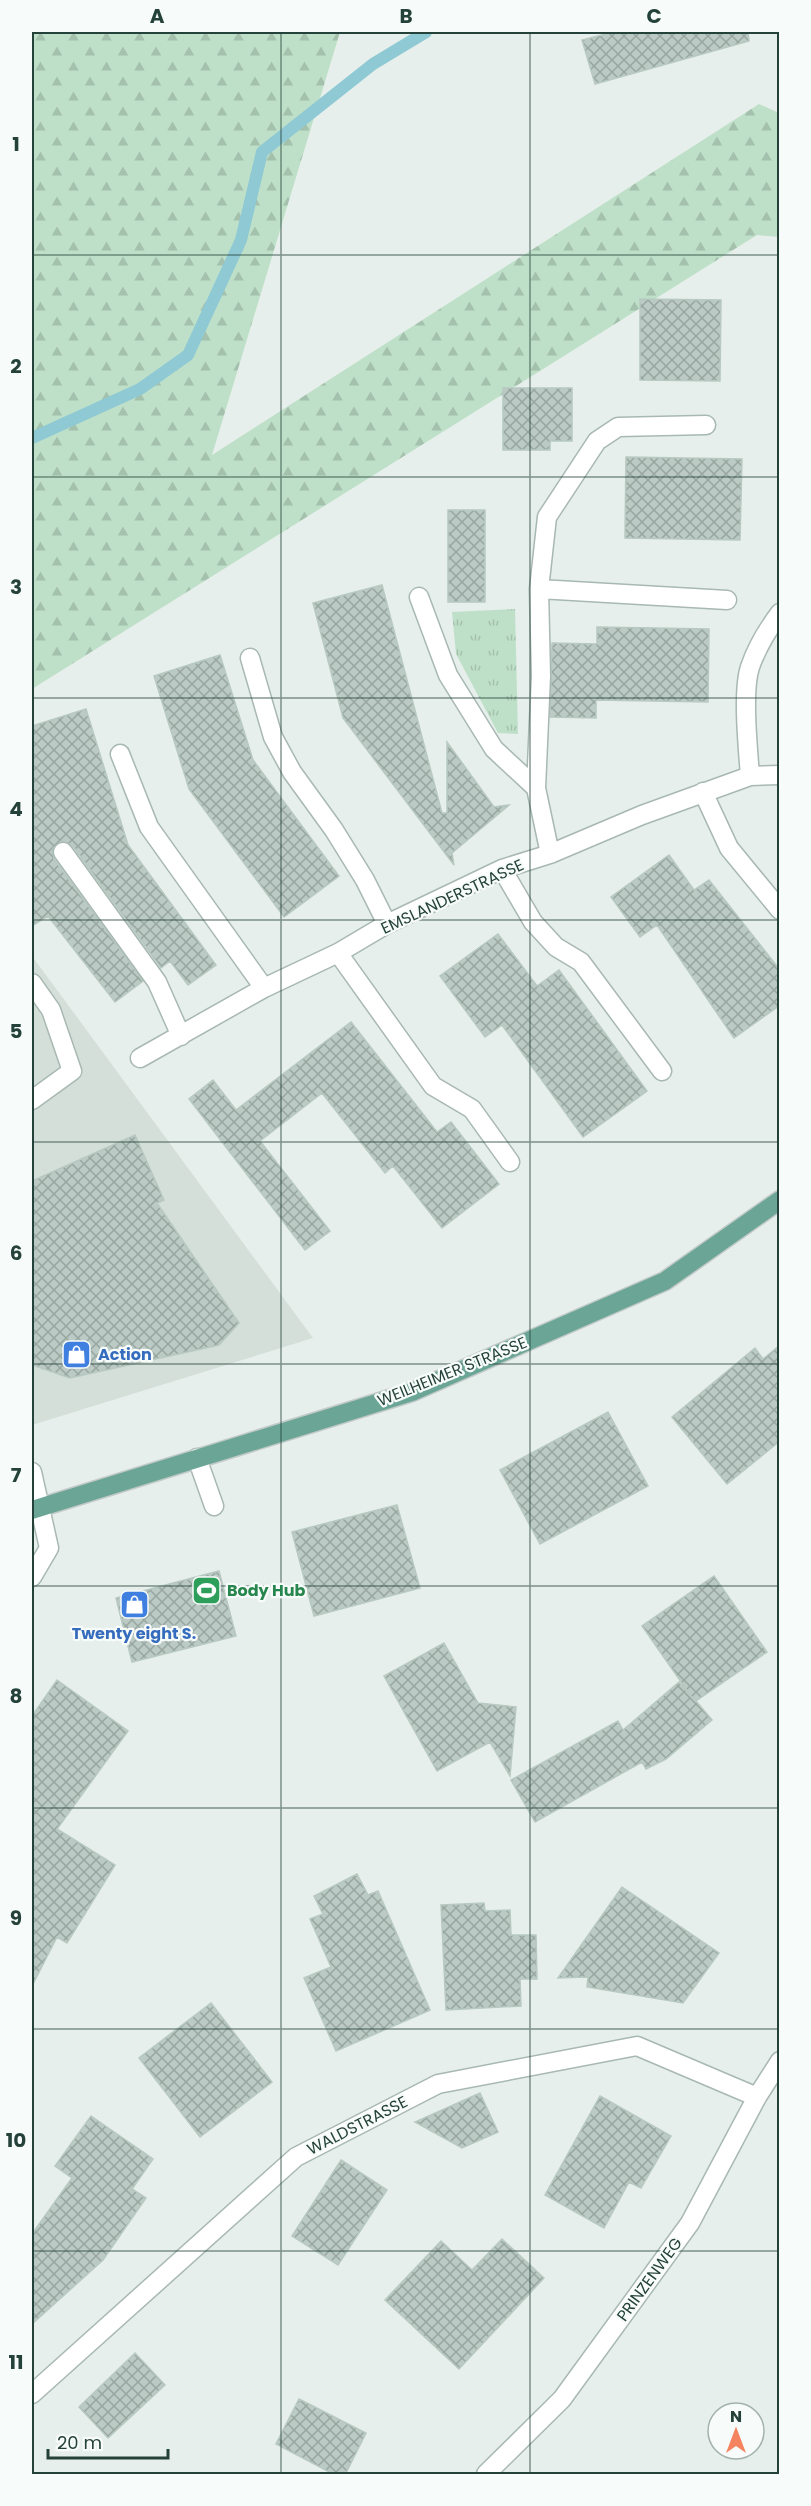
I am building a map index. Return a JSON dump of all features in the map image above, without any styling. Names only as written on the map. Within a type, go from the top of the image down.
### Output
[{"type":"main road","name":"WEILHEIMER STRASSE","points":[[36,1508],[412,1392],[665,1281],[780,1200]]},
{"type":"street","points":[[550,854],[536,788],[541,676],[539,590],[547,517],[597,441],[618,427],[706,425]]},
{"type":"street","points":[[539,590],[727,600]]},
{"type":"street","points":[[419,597],[448,675],[494,749],[536,788]]},
{"type":"street","points":[[750,776],[747,716],[749,669],[762,638],[780,613]]},
{"type":"street","points":[[250,658],[273,737],[292,772],[340,840],[387,924]]},
{"type":"street","points":[[120,754],[149,827],[264,988]]},
{"type":"street","name":"EMSLANDERSTRASSE","points":[[140,1058],[264,988],[338,953],[387,924],[502,869],[550,854],[703,792],[750,776],[780,775]]},
{"type":"street","points":[[703,792],[729,848],[780,910]]},
{"type":"street","points":[[63,852],[157,982],[181,1036]]},
{"type":"street","points":[[502,869],[533,922],[556,947],[581,962],[662,1071]]},
{"type":"street","points":[[338,953],[433,1086],[472,1109],[510,1162]]},
{"type":"street","points":[[32,983],[51,1010],[72,1071],[32,1100]]},
{"type":"street","points":[[197,1458],[214,1506]]},
{"type":"street","points":[[32,1472],[36,1508],[49,1548],[32,1577]]},
{"type":"street","name":"WALDSTRASSE","points":[[32,2394],[296,2157],[438,2084],[637,2046],[757,2097]]},
{"type":"street","name":"PRINZENWEG","points":[[486,2475],[562,2398],[690,2223],[757,2097],[780,2061]]},
{"type":"shaded area","points":[[32,956],[313,1338],[32,1425]]},
{"type":"green space","points":[[32,32],[340,32],[212,455],[759,104],[779,113],[779,237],[757,235],[32,689]]},
{"type":"green space","points":[[515,609],[518,734],[498,733],[456,654],[452,612]]},
{"type":"building","points":[[614,32],[748,32],[749,41],[595,84],[582,40]]},
{"type":"building","points":[[640,299],[721,300],[720,381],[640,380]]},
{"type":"building","points":[[503,388],[572,388],[572,441],[550,441],[550,450],[503,450]]},
{"type":"building","points":[[626,457],[742,459],[740,540],[625,538]]},
{"type":"building","points":[[448,510],[485,510],[485,602],[448,602]]},
{"type":"building","points":[[382,585],[442,813],[447,813],[447,742],[494,807],[509,805],[452,853],[454,865],[343,718],[313,603]]},
{"type":"building","points":[[597,627],[709,629],[708,702],[596,700],[596,718],[550,717],[552,643],[597,644]]},
{"type":"building","points":[[220,655],[253,760],[339,876],[284,917],[189,789],[154,676]]},
{"type":"building","points":[[86,709],[128,845],[216,965],[188,985],[170,961],[161,968],[72,845],[61,841],[53,848],[54,859],[143,981],[115,1002],[48,916],[32,926],[32,726]]},
{"type":"building","points":[[669,855],[694,890],[709,880],[780,970],[780,1005],[734,1038],[657,925],[640,937],[611,897]]},
{"type":"building","points":[[498,934],[537,986],[559,970],[647,1091],[583,1137],[502,1025],[485,1037],[440,976]]},
{"type":"building","points":[[351,1022],[437,1132],[451,1122],[499,1184],[442,1228],[393,1166],[385,1173],[322,1093],[260,1141],[330,1231],[305,1250],[189,1099],[213,1080],[236,1110]]},
{"type":"building","points":[[135,1135],[164,1200],[157,1203],[239,1323],[219,1345],[70,1378],[32,1365],[32,1181]]},
{"type":"building","points":[[780,1345],[780,1441],[727,1484],[672,1417],[755,1348],[763,1359]]},
{"type":"building","points":[[608,1412],[648,1486],[540,1544],[500,1470]]},
{"type":"building","points":[[397,1505],[420,1588],[314,1616],[292,1532]]},
{"type":"building","points":[[219,1571],[236,1636],[132,1662],[116,1598]]},
{"type":"building","points":[[714,1576],[767,1652],[696,1701],[712,1720],[666,1759],[646,1769],[642,1762],[535,1822],[511,1780],[618,1721],[623,1730],[679,1682],[693,1699],[642,1626]]},
{"type":"building","points":[[444,1643],[478,1703],[516,1707],[510,1776],[490,1742],[437,1771],[384,1676]]},
{"type":"building","points":[[57,1680],[128,1731],[57,1829],[115,1865],[67,1943],[57,1937],[32,1986],[32,1716]]},
{"type":"building","points":[[357,1874],[368,1895],[378,1891],[430,2010],[336,2051],[304,1978],[331,1967],[310,1919],[323,1914],[314,1896]]},
{"type":"building","points":[[622,1887],[719,1953],[683,2003],[587,1987],[588,1977],[558,1978]]},
{"type":"building","points":[[484,1903],[485,1911],[510,1910],[511,1935],[536,1935],[537,1979],[520,1979],[521,2006],[446,2010],[441,1905]]},
{"type":"building","points":[[211,2003],[272,2082],[200,2137],[139,2058]]},
{"type":"building","points":[[480,2093],[498,2132],[462,2148],[415,2122]]},
{"type":"building","points":[[600,2096],[671,2136],[641,2188],[629,2182],[604,2228],[545,2195]]},
{"type":"building","points":[[91,2116],[153,2159],[132,2189],[146,2198],[103,2260],[32,2324],[32,2234],[72,2178],[55,2166]]},
{"type":"building","points":[[341,2160],[387,2190],[338,2265],[292,2236]]},
{"type":"building","points":[[502,2239],[544,2278],[459,2369],[385,2300],[441,2241],[472,2270]]},
{"type":"building","points":[[135,2353],[165,2385],[108,2438],[79,2407]]},
{"type":"building","points":[[299,2399],[366,2433],[345,2475],[335,2475],[276,2444]]},
{"type":"waterway","points":[[32,438],[140,389],[188,355],[241,240],[262,152],[373,64],[426,32]]},
{"type":"place","name":"Action","points":[[77,1354]]},
{"type":"place","name":"Body Hub","points":[[206,1590]]},
{"type":"place","name":"Twenty eight S.","points":[[134,1605]]}]
